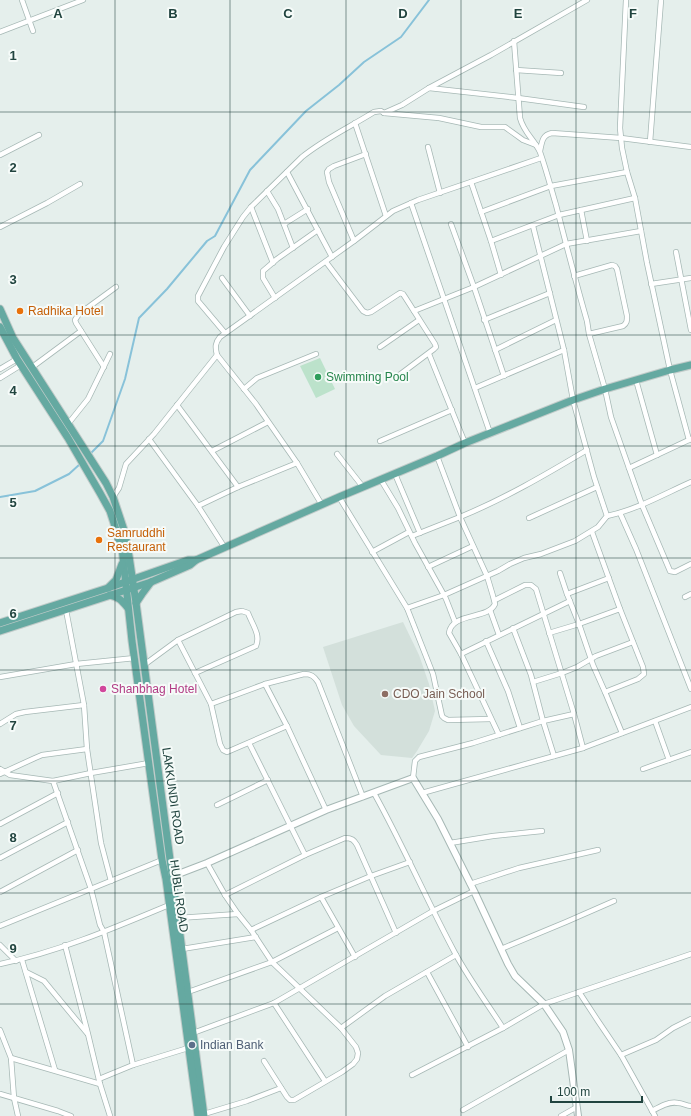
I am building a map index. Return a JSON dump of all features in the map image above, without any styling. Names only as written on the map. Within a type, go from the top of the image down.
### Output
[{"type":"main road","name":"LAKKUNDI ROAD","points":[[0,309],[13,338],[31,368],[106,483],[113,497],[125,533],[126,561],[133,580],[188,992],[202,1115]]},
{"type":"main road","name":"HUBLI ROAD","points":[[0,327],[19,362],[68,438],[110,511],[126,561],[125,586],[162,860],[188,1048],[202,1115]]},
{"type":"main road","points":[[0,623],[108,588],[125,586],[134,588],[151,582],[190,565],[196,560],[437,456],[465,442],[605,389],[691,365]]},
{"type":"main road","points":[[0,631],[110,595],[133,580],[188,560],[196,560]]},
{"type":"main road","points":[[108,588],[116,580],[126,561],[139,572],[149,574]]},
{"type":"main road","points":[[136,603],[151,582]]},
{"type":"main road","points":[[110,595],[122,600],[128,608]]},
{"type":"street","points":[[22,0],[33,31]]},
{"type":"street","points":[[0,32],[83,0]]},
{"type":"street","points":[[384,113],[402,105],[428,88],[491,55],[587,0]]},
{"type":"street","points":[[626,0],[620,128],[621,138],[627,172],[635,198],[651,284],[670,370],[690,440],[629,468]]},
{"type":"street","points":[[650,142],[661,0]]},
{"type":"street","points":[[514,41],[518,98],[522,126],[540,152],[551,186],[587,321],[589,334],[612,417],[629,468],[642,504],[670,571],[675,572],[691,564]]},
{"type":"street","points":[[516,70],[561,74]]},
{"type":"street","points":[[428,88],[584,107]]},
{"type":"street","points":[[225,333],[198,301],[198,296],[224,247],[251,207],[287,172],[311,150],[355,123],[374,112],[381,111],[387,114],[440,118],[481,127],[505,128],[523,140],[536,145]]},
{"type":"street","points":[[355,123],[386,216]]},
{"type":"street","points":[[540,152],[542,139],[546,135],[552,133],[621,138],[691,146]]},
{"type":"street","points":[[0,155],[39,135]]},
{"type":"street","points":[[428,147],[440,193]]},
{"type":"street","points":[[354,241],[329,182],[327,172],[334,166],[366,154]]},
{"type":"street","points":[[322,505],[297,463],[244,389],[217,355],[215,348],[216,342],[220,336],[326,262],[393,211],[440,193],[542,158]]},
{"type":"street","points":[[287,172],[308,209],[332,257]]},
{"type":"street","points":[[481,212],[551,186],[627,172]]},
{"type":"street","points":[[471,182],[501,275]]},
{"type":"street","points":[[0,227],[80,184]]},
{"type":"street","points":[[267,191],[278,209],[293,248]]},
{"type":"street","points":[[491,241],[559,215],[635,198]]},
{"type":"street","points":[[411,204],[490,433]]},
{"type":"street","points":[[251,207],[273,263]]},
{"type":"street","points":[[284,224],[308,209]]},
{"type":"street","points":[[581,210],[587,240]]},
{"type":"street","points":[[451,224],[504,376]]},
{"type":"street","points":[[533,226],[564,350],[573,400],[597,487],[607,516]]},
{"type":"street","points":[[275,298],[263,278],[262,275],[264,271],[318,230]]},
{"type":"street","points":[[414,312],[501,275],[566,244],[641,231]]},
{"type":"street","points":[[676,252],[681,280],[689,307],[691,330]]},
{"type":"street","points":[[326,262],[365,312],[371,312],[400,293],[403,294],[420,320],[436,347],[429,354],[398,376]]},
{"type":"street","points":[[574,276],[612,265],[617,269],[627,321],[623,326],[589,334]]},
{"type":"street","points":[[222,278],[250,316]]},
{"type":"street","points":[[651,284],[691,278]]},
{"type":"street","points":[[104,367],[75,320],[77,316],[116,287]]},
{"type":"street","points":[[484,320],[550,293]]},
{"type":"street","points":[[380,347],[420,320]]},
{"type":"street","points":[[494,350],[556,320]]},
{"type":"street","points":[[31,368],[81,331]]},
{"type":"street","points":[[475,388],[564,350]]},
{"type":"street","points":[[68,424],[88,399],[110,354]]},
{"type":"street","points":[[244,389],[257,378],[316,354]]},
{"type":"street","points":[[429,354],[465,442]]},
{"type":"street","points":[[113,497],[119,488],[126,464],[177,406],[217,355]]},
{"type":"street","points":[[0,369],[19,362]]},
{"type":"street","points":[[0,378],[19,362]]},
{"type":"street","points":[[636,380],[657,455]]},
{"type":"street","points":[[177,406],[238,487]]},
{"type":"street","points":[[380,441],[452,410]]},
{"type":"street","points":[[212,451],[268,422]]},
{"type":"street","points":[[149,439],[198,506],[225,548]]},
{"type":"street","points":[[372,552],[410,534],[420,533],[486,506],[518,490],[587,450]]},
{"type":"street","points":[[337,454],[363,487]]},
{"type":"street","points":[[437,456],[460,517],[487,576],[495,600],[493,607],[490,610],[455,622],[450,627],[449,633],[461,654],[499,735]]},
{"type":"street","points":[[198,506],[238,487],[297,463]]},
{"type":"street","points":[[395,474],[420,533]]},
{"type":"street","points":[[381,480],[398,508],[410,534],[444,595],[455,622]]},
{"type":"street","points":[[407,608],[444,595],[524,558],[542,554],[575,541],[592,532],[607,516],[620,513],[691,482]]},
{"type":"street","points":[[529,518],[597,487]]},
{"type":"street","points":[[339,497],[407,608],[433,674],[442,716],[448,720],[491,719]]},
{"type":"street","points":[[620,513],[691,689]]},
{"type":"street","points":[[592,532],[620,610],[643,667],[644,674],[638,679],[605,692]]},
{"type":"street","points":[[428,567],[473,546]]},
{"type":"street","points":[[560,573],[591,659],[622,733]]},
{"type":"street","points":[[567,594],[609,578]]},
{"type":"street","points":[[495,600],[525,585],[531,585],[536,589],[583,748]]},
{"type":"street","points":[[685,597],[691,594]]},
{"type":"street","points":[[461,654],[570,601]]},
{"type":"street","points":[[66,610],[84,706],[87,748],[101,843],[111,880]]},
{"type":"street","points":[[490,610],[499,635]]},
{"type":"street","points":[[549,632],[579,624],[620,610]]},
{"type":"street","points":[[144,665],[178,640],[236,612],[242,611],[248,613],[258,636],[256,646],[195,673]]},
{"type":"street","points":[[513,628],[533,682],[554,756]]},
{"type":"street","points":[[178,640],[211,704],[220,744],[223,750],[227,752],[287,726]]},
{"type":"street","points":[[486,641],[508,692],[520,728]]},
{"type":"street","points":[[533,682],[577,667],[591,659],[633,642]]},
{"type":"street","points":[[0,677],[76,664],[135,658]]},
{"type":"street","points":[[211,704],[265,684],[304,674],[314,676],[318,682],[363,797]]},
{"type":"street","points":[[265,684],[287,726],[326,810]]},
{"type":"street","points":[[0,724],[16,714],[25,712],[84,706]]},
{"type":"street","points":[[422,793],[583,748],[691,707]]},
{"type":"street","points":[[574,714],[543,721],[473,743],[419,757],[415,761],[413,778],[438,819],[474,891],[500,949],[515,976],[544,1004],[564,1032],[569,1050],[578,1116]]},
{"type":"street","points":[[655,721],[669,760]]},
{"type":"street","points":[[249,743],[305,855]]},
{"type":"street","points":[[1,772],[42,755],[87,748]]},
{"type":"street","points":[[643,769],[691,752]]},
{"type":"street","points":[[1,772],[53,781],[91,773],[149,764]]},
{"type":"street","points":[[173,876],[207,863],[326,810],[413,778]]},
{"type":"street","points":[[217,805],[268,780]]},
{"type":"street","points":[[53,781],[78,850],[91,889],[100,924],[104,932],[133,1065]]},
{"type":"street","points":[[0,824],[58,793]]},
{"type":"street","points":[[374,793],[456,955],[503,1028]]},
{"type":"street","points":[[0,858],[68,822]]},
{"type":"street","points":[[450,843],[493,836],[542,831]]},
{"type":"street","points":[[225,895],[305,855],[345,838],[350,838],[354,840],[396,933]]},
{"type":"street","points":[[0,892],[78,850]]},
{"type":"street","points":[[470,884],[519,868],[598,850]]},
{"type":"street","points":[[0,926],[162,860]]},
{"type":"street","points":[[251,930],[321,897],[371,876],[410,862]]},
{"type":"street","points":[[207,863],[225,895],[256,937],[272,962],[341,1028],[356,1047],[358,1052],[357,1059],[353,1064],[298,1099],[294,1100],[290,1100],[264,1060]]},
{"type":"street","points":[[193,1033],[274,1002],[433,911],[474,891]]},
{"type":"street","points":[[321,897],[355,957]]},
{"type":"street","points":[[500,949],[614,901]]},
{"type":"street","points":[[0,964],[22,960],[65,946],[104,932],[169,905]]},
{"type":"street","points":[[178,918],[238,914]]},
{"type":"street","points":[[188,992],[272,962],[338,928]]},
{"type":"street","points":[[182,949],[256,937]]},
{"type":"street","points":[[0,945],[16,961]]},
{"type":"street","points":[[65,946],[110,1116]]},
{"type":"street","points":[[412,1075],[468,1047],[544,1004],[691,954]]},
{"type":"street","points":[[341,1028],[385,996],[456,955]]},
{"type":"street","points":[[22,960],[55,1070]]},
{"type":"street","points":[[26,972],[44,981],[88,1034]]},
{"type":"street","points":[[427,972],[468,1047]]},
{"type":"street","points":[[579,992],[622,1055],[653,1114],[662,1106],[672,1103],[677,1102],[686,1106],[691,1106]]},
{"type":"street","points":[[274,1002],[325,1081]]},
{"type":"street","points":[[622,1055],[656,1040],[673,1028],[691,1019]]},
{"type":"street","points":[[0,1030],[11,1058],[14,1098],[18,1116]]},
{"type":"street","points":[[11,1058],[100,1082],[133,1065],[188,1048]]},
{"type":"street","points":[[464,1110],[569,1050]]},
{"type":"street","points":[[202,1115],[247,1101],[281,1088]]},
{"type":"street","points":[[0,1094],[58,1114],[70,1116]]},
{"type":"street","points":[[561,1116],[577,1107]]},
{"type":"shaded area","name":"CDO Jain School","points":[[403,622],[419,655],[429,684],[435,711],[429,731],[412,758],[381,755],[354,726],[342,705],[323,647]]},
{"type":"green space","name":"Swimming Pool","points":[[320,358],[335,389],[316,398],[300,366]]},
{"type":"waterway","points":[[83,461],[103,441],[125,379],[139,318],[167,289],[207,241],[215,236],[250,170],[306,111],[339,85],[364,62],[401,37],[429,0]]},
{"type":"waterway","points":[[0,497],[35,491],[69,474],[80,464]]},
{"type":"place","name":"Radhika Hotel","points":[[20,311]]},
{"type":"place","name":"Swimming Pool","points":[[318,377]]},
{"type":"place","name":"Samruddhi Restaurant","points":[[99,540]]},
{"type":"place","name":"Shanbhag Hotel","points":[[103,689]]},
{"type":"place","name":"CDO Jain School","points":[[385,694]]},
{"type":"place","name":"Indian Bank","points":[[192,1045]]}]
